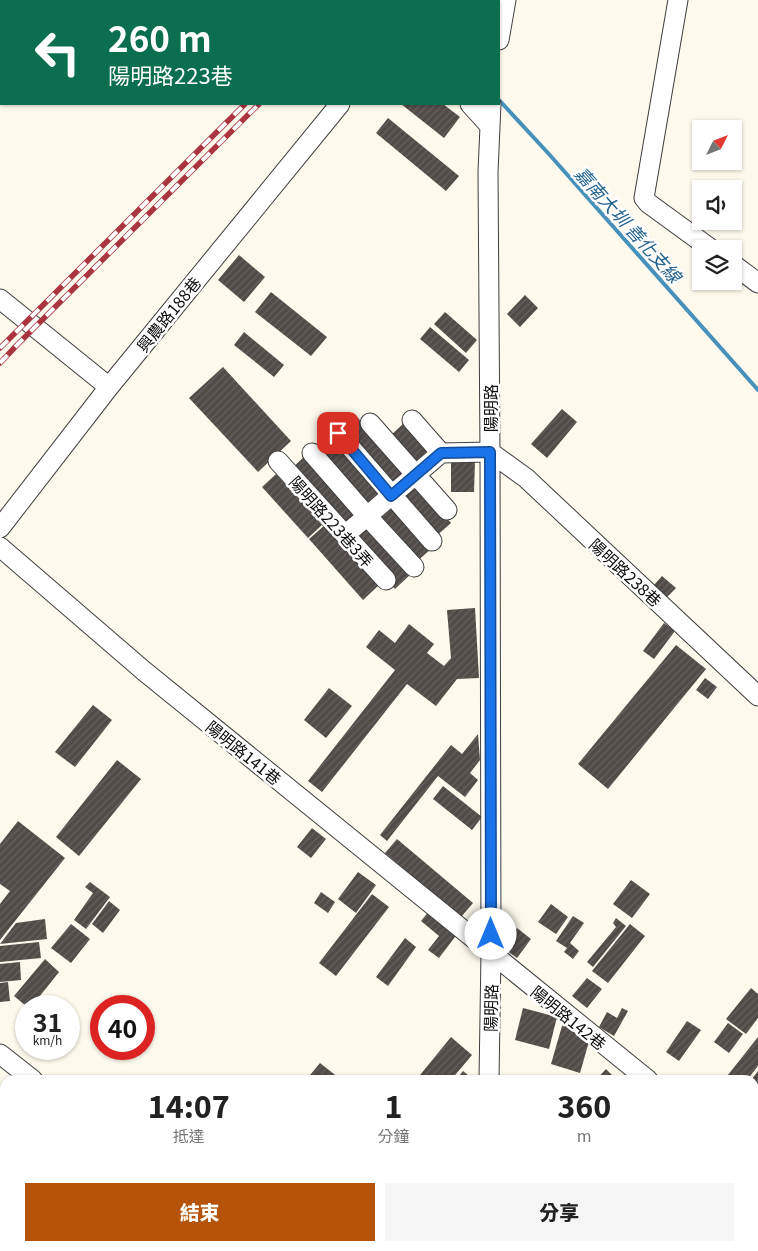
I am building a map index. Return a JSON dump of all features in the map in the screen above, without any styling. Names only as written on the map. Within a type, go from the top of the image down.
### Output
[{"type":"street","points":[[500,34],[506,0]]},
{"type":"street","points":[[678,0],[644,198],[648,203],[699,240]]},
{"type":"street","points":[[471,105],[490,126]]},
{"type":"street","name":"陽明路","points":[[490,1075],[488,172],[491,105]]},
{"type":"street","name":"興農路188巷","points":[[0,528],[109,387],[332,106]]},
{"type":"street","points":[[742,271],[758,283]]},
{"type":"street","points":[[0,299],[109,387]]},
{"type":"street","points":[[412,420],[441,453]]},
{"type":"street","points":[[370,423],[447,510]]},
{"type":"street","points":[[338,433],[432,541]]},
{"type":"street","points":[[345,536],[441,453],[490,452]]},
{"type":"street","name":"陽明路238巷","points":[[490,452],[526,478],[758,696]]},
{"type":"street","points":[[312,454],[414,567]]},
{"type":"street","name":"陽明路223巷3弄","points":[[278,461],[386,580]]},
{"type":"street","name":"陽明路141巷","points":[[0,547],[144,671],[491,953]]},
{"type":"street","name":"陽明路142巷","points":[[491,953],[642,1075]]},
{"type":"street","points":[[0,1054],[27,1075]]},
{"type":"building","points":[[402,105],[444,105],[460,117],[444,138]]},
{"type":"building","points":[[388,118],[459,176],[446,191],[376,133]]},
{"type":"building","points":[[239,255],[265,277],[244,302],[218,280]]},
{"type":"building","points":[[271,292],[327,337],[311,356],[255,312]]},
{"type":"building","points":[[525,295],[538,308],[520,327],[507,314]]},
{"type":"building","points":[[445,312],[477,340],[466,353],[434,324]]},
{"type":"building","points":[[430,327],[469,360],[459,372],[420,339]]},
{"type":"building","points":[[244,332],[284,365],[274,377],[234,345]]},
{"type":"building","points":[[223,367],[291,441],[258,472],[189,398]]},
{"type":"building","points":[[562,409],[577,422],[547,458],[531,444]]},
{"type":"building","points":[[358,418],[407,474],[390,489],[340,433]]},
{"type":"building","points":[[404,423],[432,453],[417,468],[388,438]]},
{"type":"building","points":[[335,440],[383,494],[365,509],[317,455]]},
{"type":"building","points":[[306,455],[359,514],[341,529],[289,471]]},
{"type":"building","points":[[451,460],[475,460],[474,492],[451,492]]},
{"type":"building","points":[[276,474],[322,525],[308,538],[262,487]]},
{"type":"building","points":[[417,484],[451,523],[435,537],[400,499]]},
{"type":"building","points":[[388,500],[432,548],[414,564],[371,516]]},
{"type":"building","points":[[368,523],[412,573],[395,589],[350,539]]},
{"type":"building","points":[[325,525],[379,585],[363,600],[309,539]]},
{"type":"building","points":[[662,576],[676,588],[667,597],[654,585]]},
{"type":"building","points":[[475,608],[479,678],[457,679],[436,706],[407,684],[322,792],[308,781],[395,670],[366,647],[379,630],[395,643],[409,624],[434,644],[427,653],[444,666],[451,658],[447,610]]},
{"type":"building","points":[[664,623],[675,631],[654,659],[643,651]]},
{"type":"building","points":[[676,645],[706,669],[608,789],[578,764]]},
{"type":"building","points":[[705,678],[717,687],[708,699],[696,690]]},
{"type":"building","points":[[329,688],[352,706],[326,738],[304,720]]},
{"type":"building","points":[[93,705],[112,720],[75,767],[55,752]]},
{"type":"building","points":[[478,734],[480,760],[470,773],[478,780],[465,797],[438,776],[387,841],[380,835],[451,745],[462,754]]},
{"type":"building","points":[[117,760],[141,779],[79,856],[56,837]]},
{"type":"building","points":[[443,786],[482,817],[472,830],[433,799]]},
{"type":"building","points":[[18,821],[65,858],[0,940],[0,904],[10,891],[0,884],[0,844]]},
{"type":"building","points":[[312,828],[326,839],[311,858],[297,847]]},
{"type":"building","points":[[397,839],[473,903],[461,917],[385,853]]},
{"type":"building","points":[[358,872],[376,885],[356,913],[338,899]]},
{"type":"building","points":[[631,880],[650,894],[632,918],[613,904]]},
{"type":"building","points":[[90,882],[110,897],[86,929],[74,920],[93,893],[85,887]]},
{"type":"building","points":[[321,892],[335,902],[328,913],[314,903]]},
{"type":"building","points":[[372,894],[389,907],[336,976],[319,963]]},
{"type":"building","points":[[109,901],[120,910],[103,933],[92,924]]},
{"type":"building","points":[[551,904],[568,917],[556,934],[538,922]]},
{"type":"building","points":[[429,911],[458,933],[439,958],[428,950],[439,936],[421,921]]},
{"type":"building","points":[[573,916],[584,923],[570,943],[579,951],[573,959],[564,952],[567,948],[556,941]]},
{"type":"building","points":[[616,918],[626,926],[593,967],[587,962],[616,927],[613,923]]},
{"type":"building","points":[[45,919],[47,939],[0,944],[16,923]]},
{"type":"building","points":[[71,924],[90,939],[71,963],[51,948]]},
{"type":"building","points":[[630,924],[645,936],[608,983],[592,971]]},
{"type":"building","points":[[517,928],[531,939],[517,958],[503,948]]},
{"type":"building","points":[[405,938],[416,947],[388,986],[376,977]]},
{"type":"building","points":[[39,942],[41,958],[0,962],[0,946]]},
{"type":"building","points":[[45,959],[59,972],[41,995],[14,996]]},
{"type":"building","points":[[20,962],[21,980],[0,982],[0,964]]},
{"type":"building","points":[[587,978],[602,989],[587,1008],[572,996]]},
{"type":"building","points":[[8,982],[10,1001],[0,1002],[0,983]]},
{"type":"building","points":[[751,988],[758,994],[758,1018],[746,1034],[726,1019]]},
{"type":"building","points":[[523,1008],[557,1017],[549,1049],[515,1040]]},
{"type":"building","points":[[622,1008],[628,1011],[614,1036],[599,1027],[607,1012],[617,1018]]},
{"type":"building","points":[[564,1019],[590,1038],[580,1073],[551,1064]]},
{"type":"building","points":[[687,1021],[701,1030],[679,1061],[666,1052]]},
{"type":"building","points":[[728,1023],[743,1034],[729,1053],[714,1042]]},
{"type":"building","points":[[451,1037],[472,1055],[455,1075],[420,1075]]},
{"type":"building","points":[[758,1037],[758,1066],[751,1075],[728,1075]]},
{"type":"building","points":[[320,1063],[335,1075],[310,1075]]},
{"type":"building","points":[[606,1069],[612,1075],[601,1075]]},
{"type":"building","points":[[463,1071],[468,1075],[460,1075]]},
{"type":"waterway","name":"嘉南大圳 善化支線","points":[[500,101],[758,390]]},
{"type":"railway","points":[[0,348],[244,105]]},
{"type":"railway","points":[[0,363],[258,105]]},
{"type":"route","points":[[338,433],[391,496],[441,453],[490,452],[491,934]]}]
